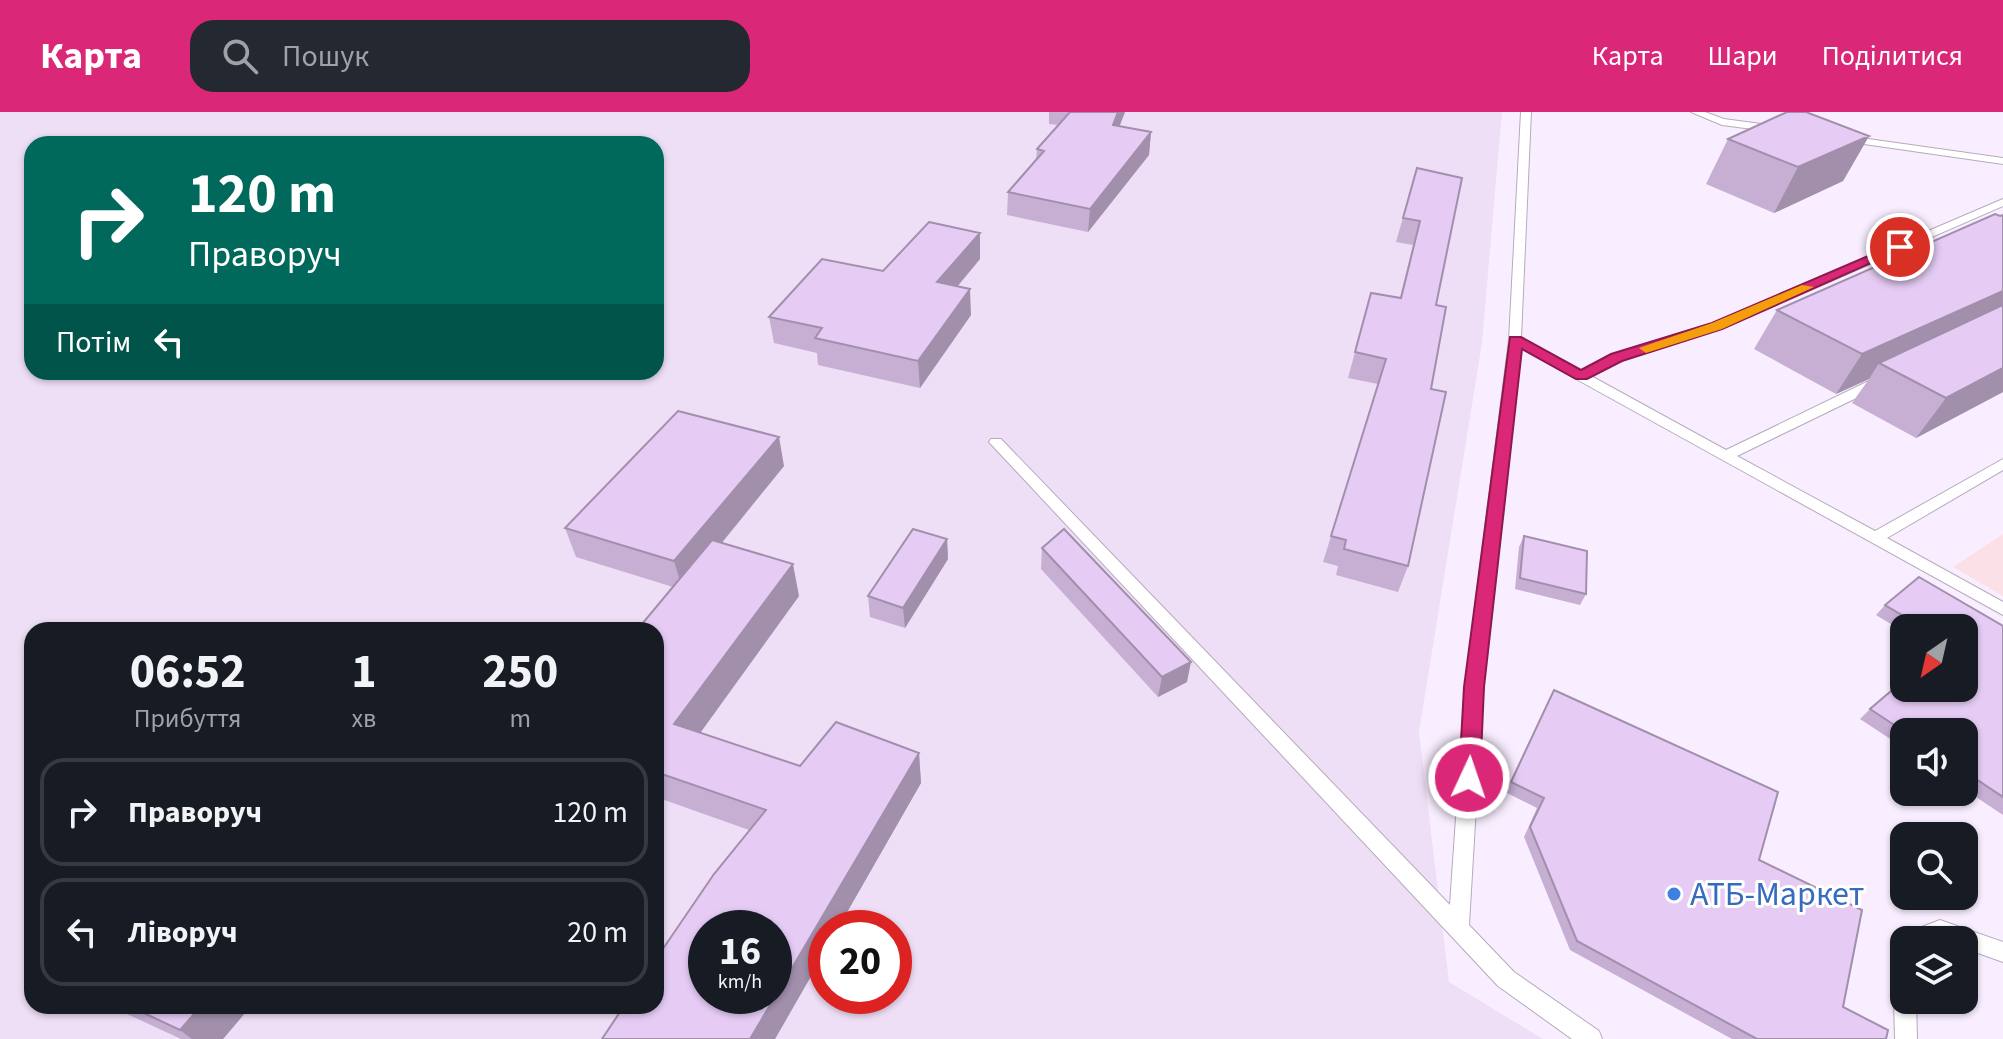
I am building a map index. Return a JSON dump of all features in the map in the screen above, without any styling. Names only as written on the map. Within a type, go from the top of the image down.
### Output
[{"type":"lane","points":[[1458,929],[1474,687],[1515,340],[1526,112]]},
{"type":"lane","points":[[1696,112],[1722,122],[1784,130]]},
{"type":"lane","points":[[1831,137],[2003,161]]},
{"type":"lane","points":[[1581,376],[1616,358],[1717,326],[2003,202]]},
{"type":"lane","points":[[1515,340],[2003,609]]},
{"type":"lane","points":[[1727,455],[1893,375]]},
{"type":"lane","points":[[996,442],[1506,979],[1591,1039]]},
{"type":"lane","points":[[1877,537],[2003,464]]},
{"type":"lane","points":[[1978,943],[2003,952]]},
{"type":"lane","points":[[1905,1014],[1906,1039]]},
{"type":"shaded area","points":[[0,112],[1502,112],[1482,343],[1419,732],[1449,982],[1543,1039],[0,1039]]},
{"type":"shaded area","points":[[2003,534],[2003,596],[1953,567]]},
{"type":"building","points":[[1070,112],[1118,112],[1113,125],[1151,132],[1090,209],[1008,192],[1044,151],[1037,149]]},
{"type":"building","points":[[1787,112],[1806,112],[1869,136],[1798,167],[1728,139]]},
{"type":"building","points":[[1417,168],[1462,178],[1436,305],[1446,307],[1431,389],[1446,392],[1408,566],[1344,549],[1346,540],[1331,536],[1386,359],[1355,352],[1371,293],[1401,298],[1420,221],[1403,218]]},
{"type":"building","points":[[1995,214],[2003,215],[2003,291],[1862,354],[1777,310]]},
{"type":"building","points":[[929,222],[980,233],[937,282],[970,289],[918,361],[815,338],[822,328],[769,317],[822,259],[883,271]]},
{"type":"building","points":[[2003,305],[2003,368],[1946,398],[1879,363]]},
{"type":"building","points":[[678,411],[779,437],[674,561],[565,528]]},
{"type":"building","points":[[913,529],[947,539],[903,608],[868,596]]},
{"type":"building","points":[[1064,529],[1191,662],[1162,677],[1042,548]]},
{"type":"building","points":[[1524,536],[1587,551],[1586,594],[1520,578]]},
{"type":"building","points":[[712,540],[793,564],[674,724],[800,766],[836,722],[919,753],[826,910],[808,910],[808,941],[792,968],[792,910],[689,910],[766,810],[664,775],[664,622],[644,622]]},
{"type":"building","points":[[1919,577],[2003,626],[2003,797],[1978,780],[1978,718],[1890,718],[1890,722],[1870,709],[1890,692],[1890,702],[1978,702],[1978,614],[1900,614],[1885,605]]},
{"type":"building","name":"АТБ-Маркет","points":[[1554,690],[1778,792],[1759,860],[1862,910],[1843,1007],[1888,1030],[1886,1039],[1757,1039],[1577,941],[1530,827],[1544,798],[1511,782]]},
{"type":"building","points":[[688,912],[688,1014],[765,1014],[750,1039],[602,1039],[619,1014],[664,1014],[664,947]]},
{"type":"building","points":[[146,1014],[194,1014],[180,1030]]},
{"type":"slow traffic","points":[[1646,348],[1717,326],[1807,287]]},
{"type":"place","name":"АТБ-Маркет","points":[[1674,894]]},
{"type":"route","points":[[1469,778],[1474,687],[1515,340],[1581,376],[1616,358],[1717,326],[1900,247]]}]
